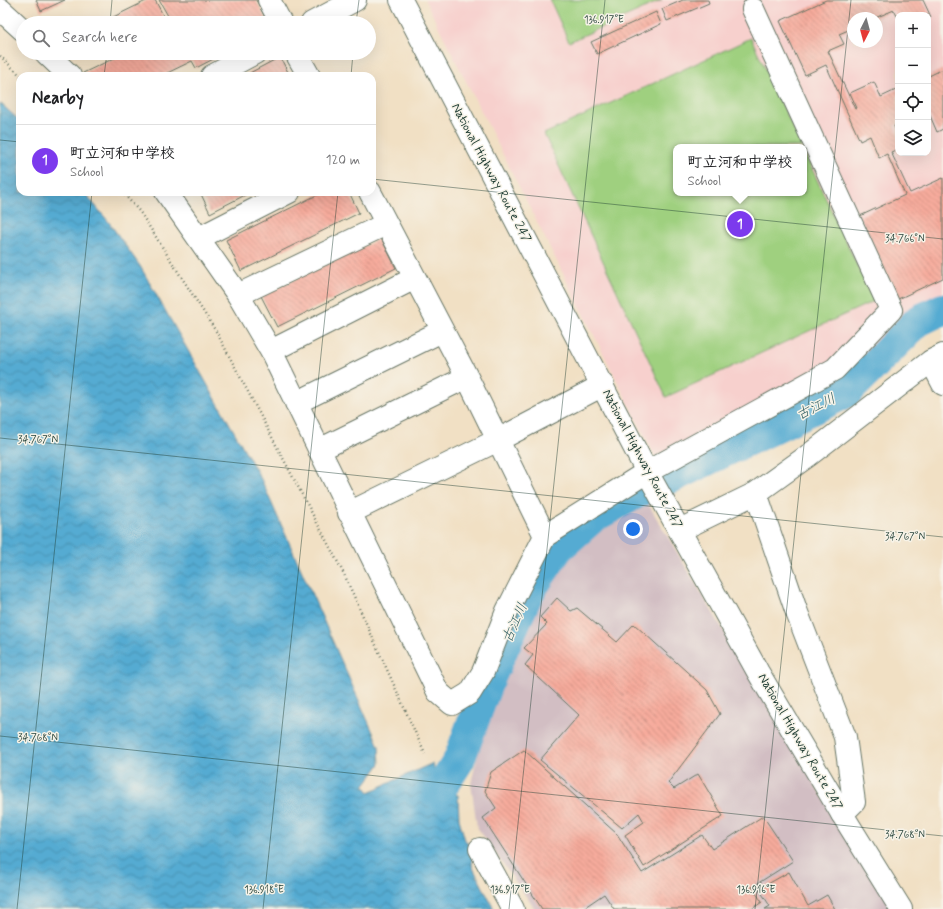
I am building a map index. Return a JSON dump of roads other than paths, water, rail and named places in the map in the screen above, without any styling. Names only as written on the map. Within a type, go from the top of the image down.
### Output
[{"type":"main road","points":[[269,0],[277,16]]},
{"type":"main road","points":[[325,16],[355,0]]},
{"type":"main road","name":"National Highway Route 247","points":[[401,0],[647,472],[758,672],[842,814],[901,909]]},
{"type":"main road","points":[[0,9],[16,24]]},
{"type":"main road","points":[[169,196],[238,295],[271,351],[349,513],[438,692],[452,704],[470,693],[482,672],[507,611],[545,536],[647,472],[835,369],[891,310],[753,9]]},
{"type":"main road","points":[[53,60],[66,72]]},
{"type":"main road","points":[[219,72],[242,60]]},
{"type":"main road","points":[[300,60],[306,72]]},
{"type":"main road","points":[[199,238],[281,196]]},
{"type":"main road","points":[[372,196],[467,377],[545,536]]},
{"type":"main road","points":[[238,295],[386,224]]},
{"type":"main road","points":[[271,351],[415,278]]},
{"type":"main road","points":[[296,403],[442,331]]},
{"type":"main road","points":[[680,530],[756,493],[809,455],[937,358],[943,384]]},
{"type":"main road","points":[[319,450],[467,377]]},
{"type":"main road","points":[[349,513],[498,440],[602,385]]},
{"type":"main road","points":[[756,493],[796,610],[845,737],[854,802],[842,814]]},
{"type":"main road","points":[[480,849],[513,909]]},
{"type":"water","points":[[0,103],[16,117],[16,196],[87,196],[108,221],[140,266],[261,479],[379,746],[380,764],[364,786],[369,792],[433,763],[438,793],[458,795],[459,819],[465,840],[473,847],[472,866],[494,909],[0,909]]},
{"type":"waterway","name":"古江川","points":[[670,478],[847,392],[918,321],[943,309]]},
{"type":"waterway","name":"古江川","points":[[438,793],[459,760],[486,686],[528,593],[558,548],[593,517],[640,491]]},
{"type":"place","name":"町立河和中学校","points":[[740,224]]}]
